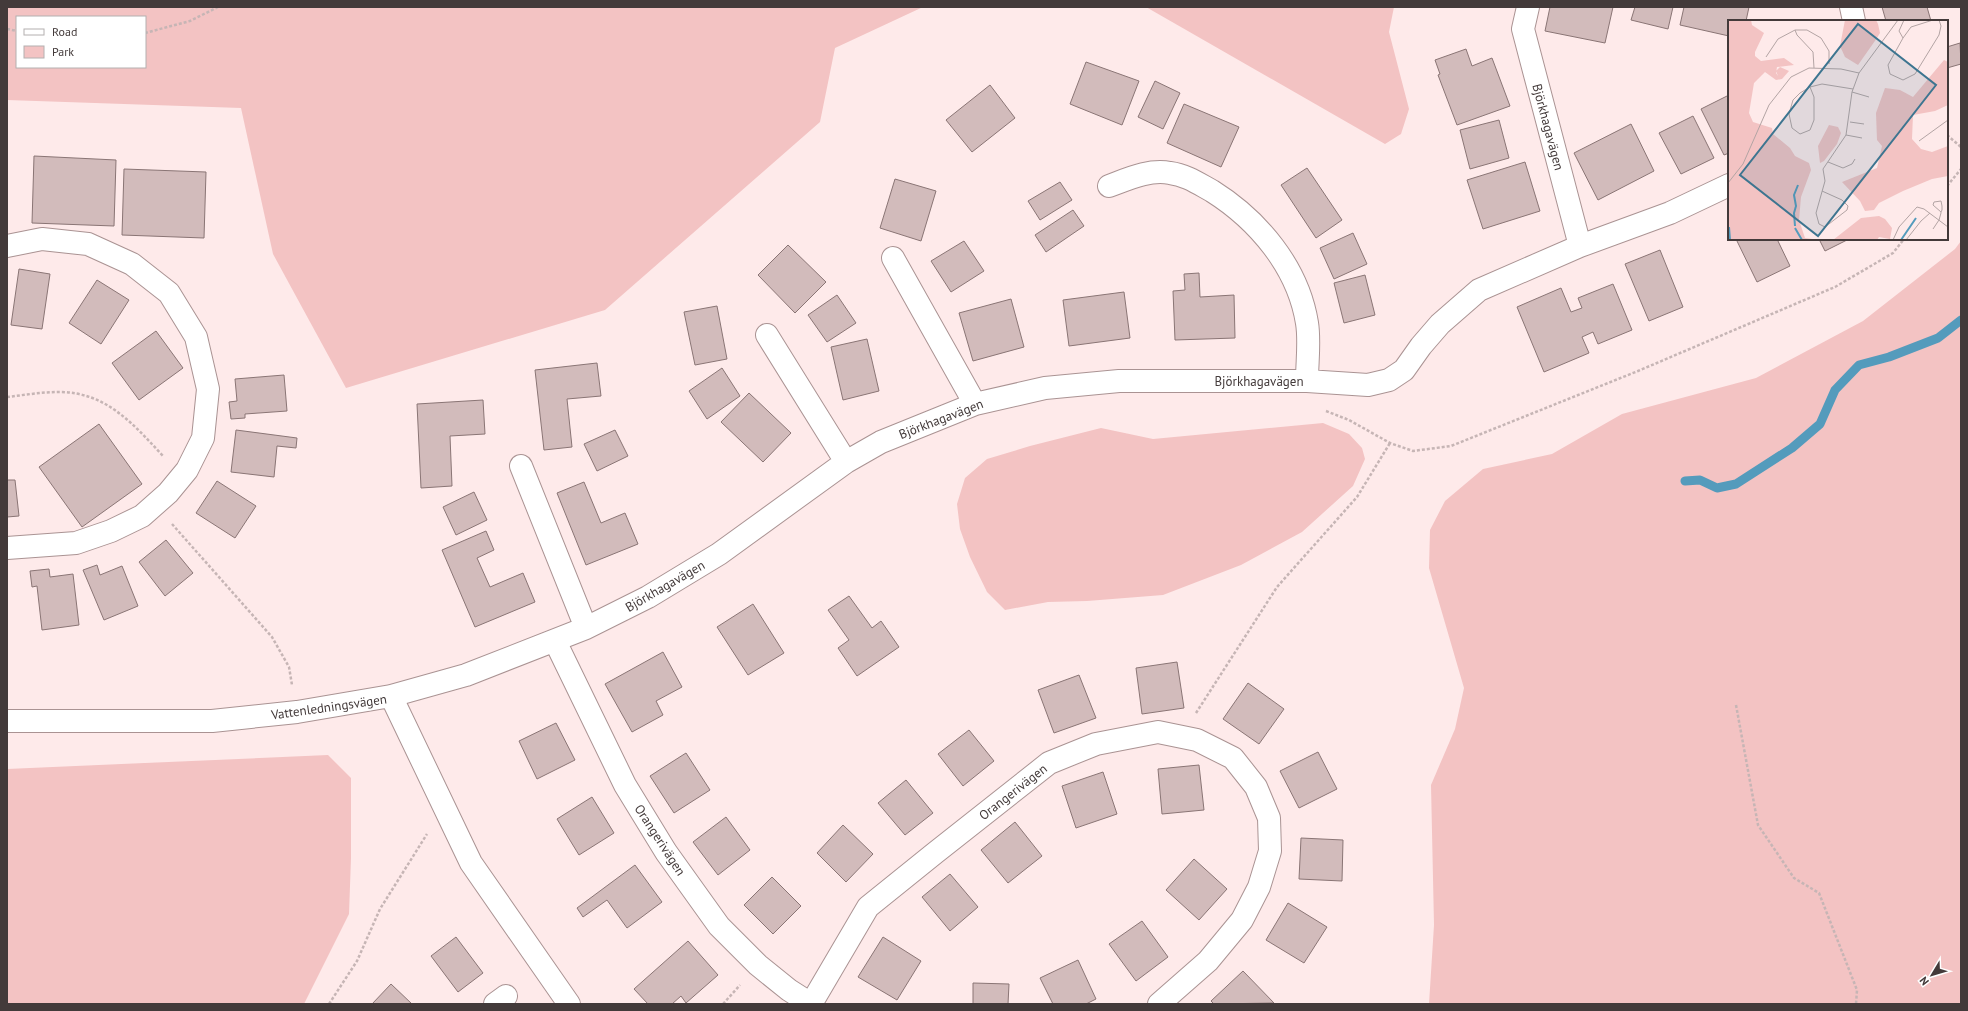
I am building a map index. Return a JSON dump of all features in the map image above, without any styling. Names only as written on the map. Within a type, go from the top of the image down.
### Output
[{"type":"street","name":"Björkhagavägen","points":[[1528,7],[1523,29],[1580,246]]},
{"type":"street","points":[[1851,7],[1854,20]]},
{"type":"street","points":[[1109,186],[1146,173],[1170,172],[1193,180],[1234,205],[1259,228],[1279,256],[1297,287],[1307,323],[1307,380]]},
{"type":"street","name":"Björkhagavägen","points":[[391,696],[466,674],[555,641],[586,628],[648,597],[719,554],[846,462],[881,442],[975,404],[1045,388],[1119,380],[1307,380],[1368,385],[1389,380],[1404,370],[1440,324],[1479,290],[1580,246],[1670,213],[1728,185]]},
{"type":"street","points":[[7,246],[42,239],[88,244],[132,264],[169,293],[196,337],[208,389],[203,438],[182,477],[168,493],[142,516],[111,531],[76,543],[7,548]]},
{"type":"street","points":[[893,258],[975,404]]},
{"type":"street","points":[[767,335],[846,462]]},
{"type":"street","points":[[521,466],[586,628]]},
{"type":"street","name":"Orangerivägen","points":[[555,641],[625,785],[666,852],[719,926],[758,965],[789,990],[811,1004],[868,907],[1050,763],[1096,744],[1158,732],[1197,740],[1233,758],[1256,787],[1269,818],[1270,851],[1259,887],[1242,920],[1208,961],[1159,1004]]},
{"type":"street","name":"Vattenledningsvägen","points":[[7,721],[212,721],[297,712],[391,696],[471,863],[569,1004]]},
{"type":"path","points":[[146,33],[190,21],[218,7]]},
{"type":"path","points":[[1948,137],[1961,147]]},
{"type":"path","points":[[1948,185],[1961,169]]},
{"type":"path","points":[[1324,410],[1349,420],[1390,443],[1413,451],[1451,446],[1638,372],[1835,287],[1893,253],[1903,240]]},
{"type":"path","points":[[7,397],[59,392],[87,396],[114,408],[147,439],[182,477]]},
{"type":"path","points":[[1180,736],[1277,587],[1357,497],[1390,443]]},
{"type":"path","points":[[155,505],[272,637],[289,667],[297,712]]},
{"type":"path","points":[[1736,705],[1758,825],[1794,878],[1819,893],[1856,990],[1856,1004]]},
{"type":"path","points":[[329,1004],[357,961],[380,909],[430,829],[450,819]]},
{"type":"green space","points":[[7,7],[923,7],[835,48],[820,122],[605,310],[346,388],[273,254],[241,108],[7,100]]},
{"type":"green space","points":[[1146,7],[1394,7],[1389,32],[1409,109],[1401,134],[1385,144]]},
{"type":"green space","points":[[1961,241],[1961,1004],[1429,1004],[1434,925],[1431,785],[1455,729],[1464,688],[1429,568],[1430,530],[1445,501],[1483,469],[1552,454],[1622,414],[1756,378],[1863,321],[1955,249]]},
{"type":"green space","points":[[1323,423],[1349,434],[1362,448],[1365,459],[1353,486],[1302,532],[1241,565],[1163,595],[1087,601],[1048,602],[1005,610],[987,592],[970,557],[960,529],[957,504],[965,478],[987,459],[1030,446],[1101,428],[1153,439]]},
{"type":"green space","points":[[328,755],[351,778],[349,914],[304,1004],[7,1004],[7,769]]},
{"type":"building","points":[[1550,7],[1613,7],[1605,43],[1545,31]]},
{"type":"building","points":[[1635,7],[1673,7],[1668,29],[1631,20]]},
{"type":"building","points":[[1684,7],[1749,7],[1746,20],[1728,20],[1728,36],[1680,25]]},
{"type":"building","points":[[1882,7],[1927,7],[1931,20],[1886,20]]},
{"type":"building","points":[[1960,43],[1961,64],[1948,68],[1948,47]]},
{"type":"building","points":[[1466,49],[1472,66],[1492,58],[1510,106],[1457,125],[1438,75],[1440,74],[1435,60]]},
{"type":"building","points":[[1086,62],[1139,81],[1122,125],[1070,104]]},
{"type":"building","points":[[1155,81],[1180,93],[1163,129],[1138,117]]},
{"type":"building","points":[[990,85],[1015,118],[972,152],[946,120]]},
{"type":"building","points":[[1728,96],[1728,153],[1724,155],[1701,109]]},
{"type":"building","points":[[1184,104],[1239,127],[1221,167],[1167,143]]},
{"type":"building","points":[[1693,116],[1714,158],[1681,174],[1659,133]]},
{"type":"building","points":[[1499,120],[1509,158],[1470,169],[1460,130]]},
{"type":"building","points":[[1631,124],[1654,171],[1598,200],[1574,153]]},
{"type":"building","points":[[34,156],[116,160],[114,226],[32,223]]},
{"type":"building","points":[[1525,162],[1540,211],[1483,229],[1467,180]]},
{"type":"building","points":[[1307,168],[1342,220],[1316,238],[1281,185]]},
{"type":"building","points":[[124,169],[206,172],[204,238],[122,235]]},
{"type":"building","points":[[895,179],[936,191],[921,241],[880,228]]},
{"type":"building","points":[[1060,182],[1072,200],[1040,220],[1028,201]]},
{"type":"building","points":[[1073,210],[1084,226],[1046,252],[1035,235]]},
{"type":"building","points":[[1353,233],[1367,264],[1334,279],[1320,248]]},
{"type":"building","points":[[1736,240],[1777,240],[1790,266],[1757,282]]},
{"type":"building","points":[[1820,240],[1847,240],[1825,251]]},
{"type":"building","points":[[964,241],[984,271],[951,292],[931,261]]},
{"type":"building","points":[[788,245],[826,282],[795,313],[758,275]]},
{"type":"building","points":[[1660,250],[1683,307],[1649,321],[1625,264]]},
{"type":"building","points":[[19,269],[50,274],[42,329],[11,325]]},
{"type":"building","points":[[1199,273],[1200,297],[1234,295],[1235,338],[1175,340],[1173,291],[1185,290],[1184,274]]},
{"type":"building","points":[[1365,275],[1375,315],[1344,323],[1334,283]]},
{"type":"building","points":[[97,280],[129,300],[101,344],[69,323]]},
{"type":"building","points":[[1613,284],[1632,330],[1598,344],[1593,332],[1582,337],[1589,353],[1544,372],[1517,307],[1561,288],[1571,312],[1582,308],[1578,298]]},
{"type":"building","points":[[1124,292],[1130,338],[1069,346],[1063,300]]},
{"type":"building","points":[[837,295],[856,323],[827,342],[808,315]]},
{"type":"building","points":[[1011,299],[1024,347],[973,361],[959,313]]},
{"type":"building","points":[[717,306],[727,359],[695,365],[684,312]]},
{"type":"building","points":[[156,331],[183,368],[139,400],[112,363]]},
{"type":"building","points":[[867,339],[879,391],[843,400],[831,347]]},
{"type":"building","points":[[597,363],[601,396],[567,399],[572,447],[544,450],[535,370]]},
{"type":"building","points":[[722,368],[740,396],[707,419],[689,391]]},
{"type":"building","points":[[284,375],[287,411],[245,414],[245,418],[231,419],[229,402],[237,401],[235,379]]},
{"type":"building","points":[[749,393],[791,433],[763,462],[721,422]]},
{"type":"building","points":[[483,400],[485,434],[450,436],[452,486],[421,488],[417,404]]},
{"type":"building","points":[[99,424],[142,484],[82,527],[39,467]]},
{"type":"building","points":[[236,430],[297,438],[296,448],[277,446],[274,477],[231,472]]},
{"type":"building","points":[[615,430],[628,456],[597,471],[584,444]]},
{"type":"building","points":[[7,480],[15,480],[19,516],[7,517]]},
{"type":"building","points":[[217,481],[256,506],[235,538],[196,513]]},
{"type":"building","points":[[584,482],[601,523],[625,513],[638,544],[586,565],[557,493]]},
{"type":"building","points":[[474,492],[487,520],[456,535],[443,507]]},
{"type":"building","points":[[486,531],[494,550],[477,558],[490,587],[523,573],[535,602],[475,627],[442,550]]},
{"type":"building","points":[[166,540],[193,573],[165,596],[139,562]]},
{"type":"building","points":[[97,565],[100,575],[122,566],[138,606],[104,620],[83,570]]},
{"type":"building","points":[[49,569],[50,577],[73,574],[79,625],[42,630],[37,586],[32,587],[30,571]]},
{"type":"building","points":[[849,596],[872,628],[881,621],[899,647],[857,676],[838,648],[849,640],[828,610]]},
{"type":"building","points":[[753,604],[784,653],[748,675],[717,627]]},
{"type":"building","points":[[663,652],[682,687],[656,701],[663,715],[632,732],[605,684]]},
{"type":"building","points":[[1177,662],[1184,708],[1142,714],[1136,668]]},
{"type":"building","points":[[1079,675],[1096,718],[1054,733],[1038,690]]},
{"type":"building","points":[[1248,683],[1284,709],[1259,744],[1223,719]]},
{"type":"building","points":[[556,723],[575,760],[537,779],[519,741]]},
{"type":"building","points":[[969,730],[994,761],[963,786],[938,754]]},
{"type":"building","points":[[1318,752],[1337,789],[1299,808],[1280,771]]},
{"type":"building","points":[[686,753],[710,790],[674,813],[650,776]]},
{"type":"building","points":[[1199,765],[1204,810],[1162,814],[1158,769]]},
{"type":"building","points":[[1103,772],[1117,814],[1076,828],[1062,786]]},
{"type":"building","points":[[906,780],[933,813],[905,835],[878,803]]},
{"type":"building","points":[[592,797],[614,833],[579,855],[557,819]]},
{"type":"building","points":[[726,817],[750,850],[718,875],[693,842]]},
{"type":"building","points":[[1015,822],[1042,856],[1008,883],[981,850]]},
{"type":"building","points":[[843,825],[873,854],[846,882],[817,853]]},
{"type":"building","points":[[1301,838],[1343,840],[1342,881],[1299,879]]},
{"type":"building","points":[[1194,859],[1227,889],[1199,920],[1166,890]]},
{"type":"building","points":[[635,865],[662,902],[627,928],[607,900],[583,917],[577,908]]},
{"type":"building","points":[[950,874],[978,907],[950,931],[922,897]]},
{"type":"building","points":[[772,877],[801,906],[773,934],[744,905]]},
{"type":"building","points":[[1288,903],[1327,927],[1304,963],[1266,940]]},
{"type":"building","points":[[1142,921],[1168,957],[1136,981],[1109,944]]},
{"type":"building","points":[[456,937],[483,973],[458,992],[431,956]]},
{"type":"building","points":[[883,937],[921,961],[897,1000],[858,977]]},
{"type":"building","points":[[688,941],[718,975],[686,1003],[681,996],[672,1004],[648,1004],[634,989]]},
{"type":"building","points":[[1078,960],[1096,999],[1086,1004],[1053,1004],[1040,978]]},
{"type":"building","points":[[1243,971],[1274,1003],[1214,1004],[1211,1001]]},
{"type":"building","points":[[973,983],[1009,984],[1008,1004],[973,1004]]},
{"type":"building","points":[[391,984],[412,1004],[372,1004]]},
{"type":"waterway","points":[[1685,481],[1700,480],[1717,488],[1736,484],[1792,448],[1820,424],[1835,390],[1859,365],[1889,357],[1938,338],[1961,320]]}]
